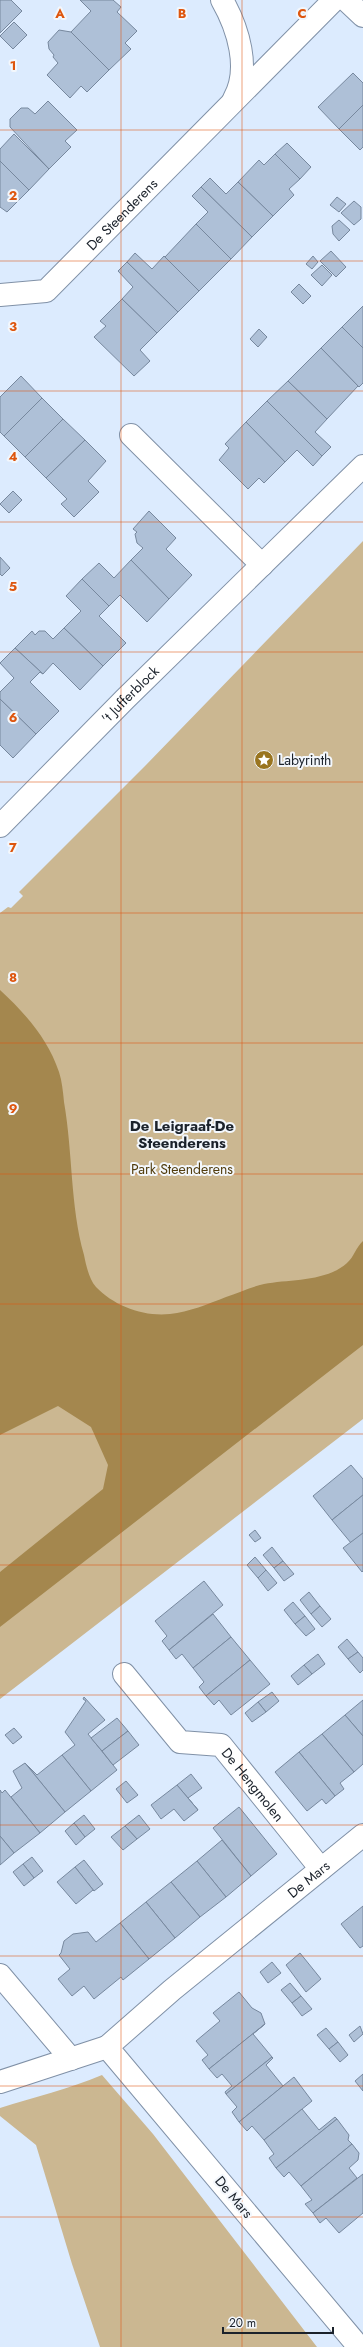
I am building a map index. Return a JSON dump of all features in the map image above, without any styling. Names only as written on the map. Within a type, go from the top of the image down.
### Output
[{"type":"street","name":"De Steenderens","points":[[222,0],[231,16],[239,43],[242,74],[239,90],[231,106]]},
{"type":"street","name":"De Steenderens","points":[[0,295],[46,291],[231,106],[334,0]]},
{"type":"street","points":[[346,0],[363,16]]},
{"type":"street","points":[[131,434],[262,565]]},
{"type":"street","name":"'t Jufferblock","points":[[0,826],[363,466]]},
{"type":"street","name":"De Hengmolen","points":[[124,1674],[180,1742],[221,1745],[322,1869]]},
{"type":"street","name":"De Mars","points":[[0,2082],[107,2047],[172,1990],[363,1835]]},
{"type":"street","points":[[0,1975],[71,2059]]},
{"type":"street","name":"De Mars","points":[[107,2047],[359,2347]]},
{"type":"green space","name":"Park Steenderens","points":[[363,541],[363,1419],[0,1699],[0,913],[8,907],[11,908],[23,896],[19,892],[145,766]]},
{"type":"green space","points":[[102,2075],[153,2134],[317,2347],[100,2347],[72,2264],[36,2145],[0,2116],[0,2108],[64,2089]]},
{"type":"shaded area","points":[[0,990],[35,1027],[49,1048],[59,1072],[67,1121],[79,1236],[91,1280],[103,1294],[120,1305],[140,1312],[150,1314],[177,1313],[259,1285],[307,1279],[329,1274],[347,1263],[363,1241],[363,1345],[0,1627],[0,1572],[103,1489],[108,1465],[91,1427],[58,1406],[0,1435]]},
{"type":"building","points":[[0,0],[11,0],[22,11],[0,33]]},
{"type":"building","points":[[80,0],[113,0],[121,7],[117,12],[137,31],[125,43],[131,49],[109,70],[71,32],[91,11]]},
{"type":"building","points":[[14,22],[27,35],[13,49],[0,36]]},
{"type":"building","points":[[59,30],[71,32],[109,70],[87,92],[81,86],[70,98],[47,75],[58,63],[49,49],[48,42]]},
{"type":"building","points":[[353,73],[363,83],[363,105],[339,129],[318,107]]},
{"type":"building","points":[[48,101],[77,130],[65,141],[71,147],[49,169],[10,127],[10,119],[21,108],[28,108],[35,114]]},
{"type":"building","points":[[363,105],[363,147],[360,150],[339,129]]},
{"type":"building","points":[[14,134],[49,169],[29,190],[0,161],[0,149]]},
{"type":"building","points":[[287,143],[311,167],[300,179],[275,154]]},
{"type":"building","points":[[275,154],[300,179],[289,189],[294,195],[273,216],[238,182],[259,160],[264,165]]},
{"type":"building","points":[[0,161],[29,190],[7,212],[0,207]]},
{"type":"building","points":[[210,178],[226,194],[238,182],[273,216],[252,237],[201,187]]},
{"type":"building","points":[[201,187],[252,237],[231,259],[196,224],[208,212],[192,196]]},
{"type":"building","points":[[337,197],[346,204],[339,212],[330,205]]},
{"type":"building","points":[[354,201],[361,207],[361,219],[354,225],[341,213]]},
{"type":"building","points":[[339,220],[350,230],[339,241],[333,234],[332,226]]},
{"type":"building","points":[[196,224],[231,259],[199,291],[165,257]]},
{"type":"building","points":[[331,251],[346,267],[336,277],[320,261]]},
{"type":"building","points":[[135,253],[152,269],[164,256],[199,291],[178,312],[127,262]]},
{"type":"building","points":[[313,256],[318,262],[312,269],[306,264]]},
{"type":"building","points":[[127,262],[178,312],[157,333],[122,299],[133,287],[118,271]]},
{"type":"building","points":[[322,265],[332,275],[322,286],[311,275]]},
{"type":"building","points":[[299,284],[311,296],[303,304],[291,292]]},
{"type":"building","points":[[122,299],[157,333],[140,350],[150,361],[134,376],[94,337],[106,326],[100,321]]},
{"type":"building","points":[[363,306],[363,348],[342,327]]},
{"type":"building","points":[[342,327],[363,348],[363,383],[359,387],[321,348]]},
{"type":"building","points":[[259,329],[267,337],[258,347],[250,339]]},
{"type":"building","points":[[321,348],[358,386],[327,419],[288,381]]},
{"type":"building","points":[[21,376],[42,398],[4,436],[0,432],[0,397]]},
{"type":"building","points":[[288,381],[327,419],[315,432],[331,447],[322,456],[267,401]]},
{"type":"building","points":[[42,398],[63,419],[25,457],[4,436]]},
{"type":"building","points":[[267,401],[322,456],[313,466],[297,450],[285,462],[246,422]]},
{"type":"building","points":[[63,419],[85,440],[46,478],[25,457]]},
{"type":"building","points":[[246,422],[285,462],[264,483],[259,478],[248,489],[219,460],[229,448],[225,444]]},
{"type":"building","points":[[85,440],[106,461],[88,481],[99,492],[74,517],[61,504],[67,499],[46,478]]},
{"type":"building","points":[[13,491],[22,500],[9,513],[0,504]]},
{"type":"building","points":[[149,511],[176,538],[166,549],[192,575],[169,599],[131,560],[143,548],[137,543],[135,534],[137,532],[133,529]]},
{"type":"building","points":[[0,557],[10,568],[2,576],[0,574]]},
{"type":"building","points":[[131,560],[169,599],[147,622],[120,595],[109,606],[82,579],[99,563],[114,578]]},
{"type":"building","points":[[82,579],[109,606],[99,616],[126,643],[103,666],[64,628],[81,611],[66,596]]},
{"type":"building","points":[[64,628],[103,666],[80,690],[53,663],[43,674],[15,648],[32,631],[35,635],[39,631],[45,631],[53,639]]},
{"type":"building","points":[[15,648],[43,674],[40,672],[30,682],[59,711],[36,734],[0,699],[0,692],[14,678],[0,663]]},
{"type":"building","points":[[0,699],[36,734],[13,758],[0,745]]},
{"type":"building","points":[[351,1465],[363,1479],[363,1495],[332,1520],[313,1496]]},
{"type":"building","points":[[363,1495],[363,1533],[351,1543],[332,1520]]},
{"type":"building","points":[[255,1530],[261,1538],[255,1542],[249,1535]]},
{"type":"building","points":[[363,1533],[363,1571],[362,1572],[343,1548]]},
{"type":"building","points":[[272,1547],[283,1561],[274,1568],[263,1555]]},
{"type":"building","points":[[255,1557],[266,1570],[258,1578],[247,1565]]},
{"type":"building","points":[[283,1561],[294,1574],[284,1581],[274,1568]]},
{"type":"building","points":[[266,1570],[277,1583],[268,1591],[258,1578]]},
{"type":"building","points":[[204,1581],[223,1605],[169,1650],[162,1641],[167,1636],[155,1621]]},
{"type":"building","points":[[309,1592],[320,1606],[311,1614],[300,1600]]},
{"type":"building","points":[[293,1602],[305,1616],[295,1624],[284,1610]]},
{"type":"building","points":[[320,1606],[331,1619],[322,1627],[311,1614]]},
{"type":"building","points":[[213,1614],[231,1637],[193,1668],[182,1654],[176,1659],[169,1650]]},
{"type":"building","points":[[305,1616],[315,1629],[306,1636],[295,1624]]},
{"type":"building","points":[[231,1637],[250,1660],[206,1696],[199,1687],[204,1682],[193,1668]]},
{"type":"building","points":[[347,1639],[358,1652],[348,1659],[338,1647]]},
{"type":"building","points":[[358,1652],[363,1658],[363,1670],[360,1673],[348,1659]]},
{"type":"building","points":[[318,1654],[325,1664],[312,1674],[304,1665]]},
{"type":"building","points":[[250,1660],[270,1684],[231,1715],[219,1700],[214,1705],[206,1696]]},
{"type":"building","points":[[304,1665],[312,1674],[298,1685],[291,1676]]},
{"type":"building","points":[[272,1692],[279,1701],[266,1712],[258,1702]]},
{"type":"building","points":[[84,1697],[105,1720],[88,1734],[117,1770],[91,1791],[62,1755],[75,1745],[65,1732],[86,1701],[83,1699]]},
{"type":"building","points":[[363,1700],[363,1736],[345,1715]]},
{"type":"building","points":[[258,1702],[266,1712],[252,1722],[245,1713]]},
{"type":"building","points":[[345,1715],[363,1736],[363,1764],[354,1772],[322,1734]]},
{"type":"building","points":[[117,1718],[128,1731],[102,1751],[91,1738]]},
{"type":"building","points":[[14,1728],[22,1737],[13,1744],[5,1735]]},
{"type":"building","points":[[128,1731],[139,1745],[113,1765],[102,1751]]},
{"type":"building","points":[[322,1734],[354,1772],[340,1783],[344,1789],[335,1796],[299,1752]]},
{"type":"building","points":[[299,1752],[335,1796],[326,1804],[322,1799],[307,1811],[275,1772]]},
{"type":"building","points":[[62,1755],[91,1791],[65,1812],[25,1763],[37,1775]]},
{"type":"building","points":[[25,1763],[65,1812],[40,1833],[11,1797],[22,1788],[13,1771]]},
{"type":"building","points":[[191,1774],[202,1788],[188,1798],[198,1810],[177,1785]]},
{"type":"building","points":[[126,1781],[138,1795],[127,1803],[116,1789]]},
{"type":"building","points":[[177,1785],[198,1810],[184,1821],[174,1809],[161,1819],[151,1805]]},
{"type":"building","points":[[0,1790],[2,1793],[5,1790],[40,1833],[14,1853],[0,1836]]},
{"type":"building","points":[[239,1807],[277,1854],[251,1876],[213,1828]]},
{"type":"building","points":[[84,1815],[95,1829],[85,1837],[74,1823]]},
{"type":"building","points":[[139,1815],[150,1829],[137,1839],[125,1826]]},
{"type":"building","points":[[74,1823],[85,1837],[76,1845],[65,1831]]},
{"type":"building","points":[[125,1826],[137,1839],[123,1850],[111,1837]]},
{"type":"building","points":[[0,1836],[14,1853],[0,1865]]},
{"type":"building","points":[[222,1840],[251,1876],[226,1897],[197,1861]]},
{"type":"building","points":[[32,1857],[43,1871],[34,1878],[23,1864]]},
{"type":"building","points":[[84,1860],[103,1884],[94,1891],[75,1867]]},
{"type":"building","points":[[197,1861],[226,1897],[200,1917],[171,1882]]},
{"type":"building","points":[[23,1864],[34,1878],[24,1886],[13,1872]]},
{"type":"building","points":[[75,1867],[94,1891],[93,1890],[76,1904],[57,1882]]},
{"type":"building","points":[[171,1882],[200,1917],[175,1938],[146,1902]]},
{"type":"building","points":[[146,1902],[175,1938],[149,1959],[120,1923]]},
{"type":"building","points":[[363,1906],[363,1946],[360,1948],[341,1924]]},
{"type":"building","points":[[120,1923],[149,1959],[123,1980],[121,1977],[94,1999],[84,1986],[72,1996],[58,1979],[70,1969],[59,1955],[61,1953],[64,1941],[73,1934],[88,1932],[96,1942]]},
{"type":"building","points":[[300,1953],[321,1979],[306,1992],[286,1965]]},
{"type":"building","points":[[272,1962],[281,1973],[268,1983],[260,1972]]},
{"type":"building","points":[[290,1983],[301,1996],[292,2003],[281,1990]]},
{"type":"building","points":[[239,1992],[252,2008],[261,2013],[265,2024],[209,2069],[202,2060],[208,2055],[196,2041],[220,2021],[213,2013]]},
{"type":"building","points":[[301,1996],[312,2009],[302,2016],[292,2003]]},
{"type":"building","points":[[265,2024],[253,2034],[272,2057],[226,2094],[225,2092],[232,2086],[222,2074],[217,2078],[209,2069]]},
{"type":"building","points":[[360,2026],[363,2034],[354,2042],[349,2035]]},
{"type":"building","points":[[326,2028],[338,2042],[329,2049],[317,2035]]},
{"type":"building","points":[[338,2042],[348,2055],[340,2062],[329,2049]]},
{"type":"building","points":[[272,2057],[273,2058],[266,2065],[283,2086],[239,2122],[232,2112],[237,2107],[226,2094]]},
{"type":"building","points":[[363,2074],[363,2091],[355,2081]]},
{"type":"building","points":[[294,2077],[312,2101],[264,2140],[252,2126],[247,2131],[239,2122]]},
{"type":"building","points":[[302,2109],[319,2130],[335,2117],[337,2119],[276,2168],[269,2158],[274,2154],[264,2140]]},
{"type":"building","points":[[337,2119],[349,2135],[348,2140],[352,2144],[301,2186],[289,2172],[284,2177],[276,2168]]},
{"type":"building","points":[[352,2144],[359,2153],[358,2160],[349,2168],[357,2178],[313,2213],[305,2204],[312,2200],[301,2186]]},
{"type":"building","points":[[363,2174],[363,2213],[339,2233],[326,2218],[320,2223],[313,2213]]},
{"type":"place","name":"Labyrinth","points":[[264,760]]},
{"type":"district","name":"De Leigraaf-De Steenderens","points":[[182,1134]]}]
